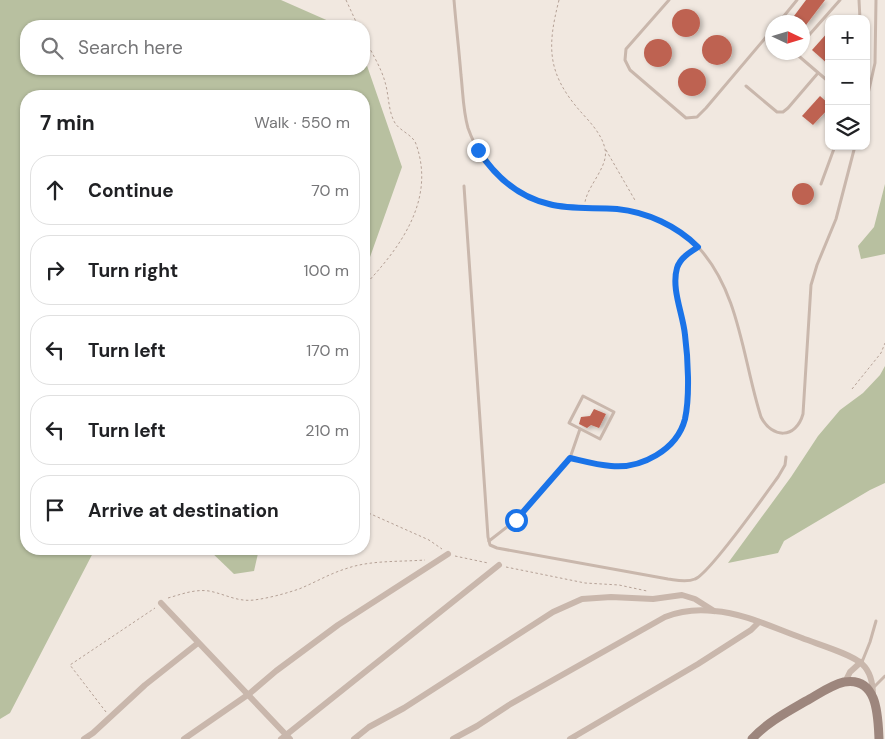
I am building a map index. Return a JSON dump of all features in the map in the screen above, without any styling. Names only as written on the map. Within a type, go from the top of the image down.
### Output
[{"type":"street","points":[[184,739],[249,694],[276,671],[338,625],[448,554]]},
{"type":"street","points":[[161,603],[249,694],[286,738],[499,566]]},
{"type":"street","points":[[354,739],[369,727],[404,708],[553,612],[582,600],[611,597],[653,599],[682,595],[695,599],[714,610],[759,622],[835,650],[861,662],[870,675],[877,711],[879,739]]},
{"type":"street","points":[[453,739],[509,705],[665,617],[676,612],[714,610]]},
{"type":"street","points":[[570,739],[698,664],[751,630],[759,622]]},
{"type":"street","points":[[84,739],[144,685],[198,643]]},
{"type":"street","points":[[845,682],[850,672],[861,662]]},
{"type":"street","points":[[752,739],[766,726],[793,709],[845,682],[859,683],[873,693]]},
{"type":"lane","points":[[454,0],[465,113],[470,133],[478,150],[497,174],[515,190],[547,204],[566,207],[618,209],[644,214],[667,224],[691,240],[718,274],[729,298],[763,422],[770,429],[778,433],[791,431],[799,424],[803,414],[812,285],[817,266],[836,219],[854,150]]},
{"type":"lane","points":[[669,0],[626,48],[625,60],[630,70],[686,118],[697,117],[765,41]]},
{"type":"lane","points":[[785,15],[797,0]]},
{"type":"lane","points":[[810,34],[840,0]]},
{"type":"lane","points":[[859,0],[860,15]]},
{"type":"lane","points":[[870,86],[875,63],[876,0]]},
{"type":"lane","points":[[802,60],[825,79]]},
{"type":"lane","points":[[746,86],[777,112],[783,112],[818,73]]},
{"type":"lane","points":[[821,184],[834,150]]},
{"type":"lane","points":[[464,186],[488,541],[490,545],[497,548],[668,579],[686,581],[696,579],[710,566],[778,477],[785,465],[786,457]]},
{"type":"lane","points":[[570,458],[611,466],[638,464],[658,454],[679,432],[685,414],[687,361],[676,277],[680,260],[698,247]]},
{"type":"lane","points":[[583,396],[614,412],[600,439],[580,429],[569,423],[583,396]]},
{"type":"lane","points":[[488,541],[520,516],[570,458],[580,429]]},
{"type":"lane","points":[[861,662],[870,642],[876,621]]},
{"type":"lane","points":[[873,693],[885,676]]},
{"type":"path","points":[[346,0],[355,20]]},
{"type":"path","points":[[559,0],[550,44],[553,66],[567,96],[597,132],[636,202]]},
{"type":"path","points":[[370,51],[385,82],[395,123],[416,142],[421,164],[421,192],[415,214],[393,252],[370,279]]},
{"type":"path","points":[[585,208],[587,194],[604,162],[606,150]]},
{"type":"path","points":[[852,389],[881,353],[885,343]]},
{"type":"path","points":[[370,514],[429,540],[448,554],[461,559],[585,583],[619,585],[650,591]]},
{"type":"path","points":[[110,717],[70,665],[168,598],[199,590],[211,591],[237,600],[248,601],[269,598],[298,589],[345,569],[375,562],[430,560]]},
{"type":"green space","points":[[0,0],[281,0],[326,20],[20,20],[20,75],[370,74],[402,167],[370,257],[370,90],[20,90],[20,555],[92,555],[10,713],[0,719]]},
{"type":"green space","points":[[885,184],[885,254],[861,259],[858,246],[874,227]]},
{"type":"green space","points":[[885,366],[885,483],[784,541],[778,553],[728,563],[791,477],[818,436],[840,410],[863,393],[880,375]]},
{"type":"green space","points":[[214,555],[258,555],[254,571],[234,574]]},
{"type":"building","points":[[806,0],[825,0],[810,20],[810,15],[795,15]]},
{"type":"building","points":[[686,9],[696,13],[700,23],[696,33],[686,37],[676,33],[672,23],[676,13]]},
{"type":"building","points":[[717,35],[727,40],[732,50],[727,60],[717,65],[707,60],[702,50],[707,40]]},
{"type":"building","points":[[825,35],[825,61],[812,50]]},
{"type":"building","points":[[658,39],[668,43],[672,53],[668,63],[658,67],[648,63],[644,53],[648,43]]},
{"type":"building","points":[[692,68],[702,72],[706,82],[702,92],[692,96],[682,92],[678,82],[682,72]]},
{"type":"building","points":[[820,96],[825,100],[825,112],[813,125],[802,116]]},
{"type":"building","points":[[803,183],[811,186],[814,194],[811,202],[803,205],[795,202],[792,194],[795,186]]},
{"type":"building","points":[[594,409],[606,414],[599,428],[591,425],[587,428],[579,424],[581,417],[590,416]]},
{"type":"route","points":[[478,150],[489,166],[515,190],[536,200],[566,207],[618,209],[644,214],[667,224],[698,247],[680,260],[676,277],[685,335],[687,395],[684,420],[675,438],[658,454],[638,464],[611,466],[570,458],[516,520]]}]
